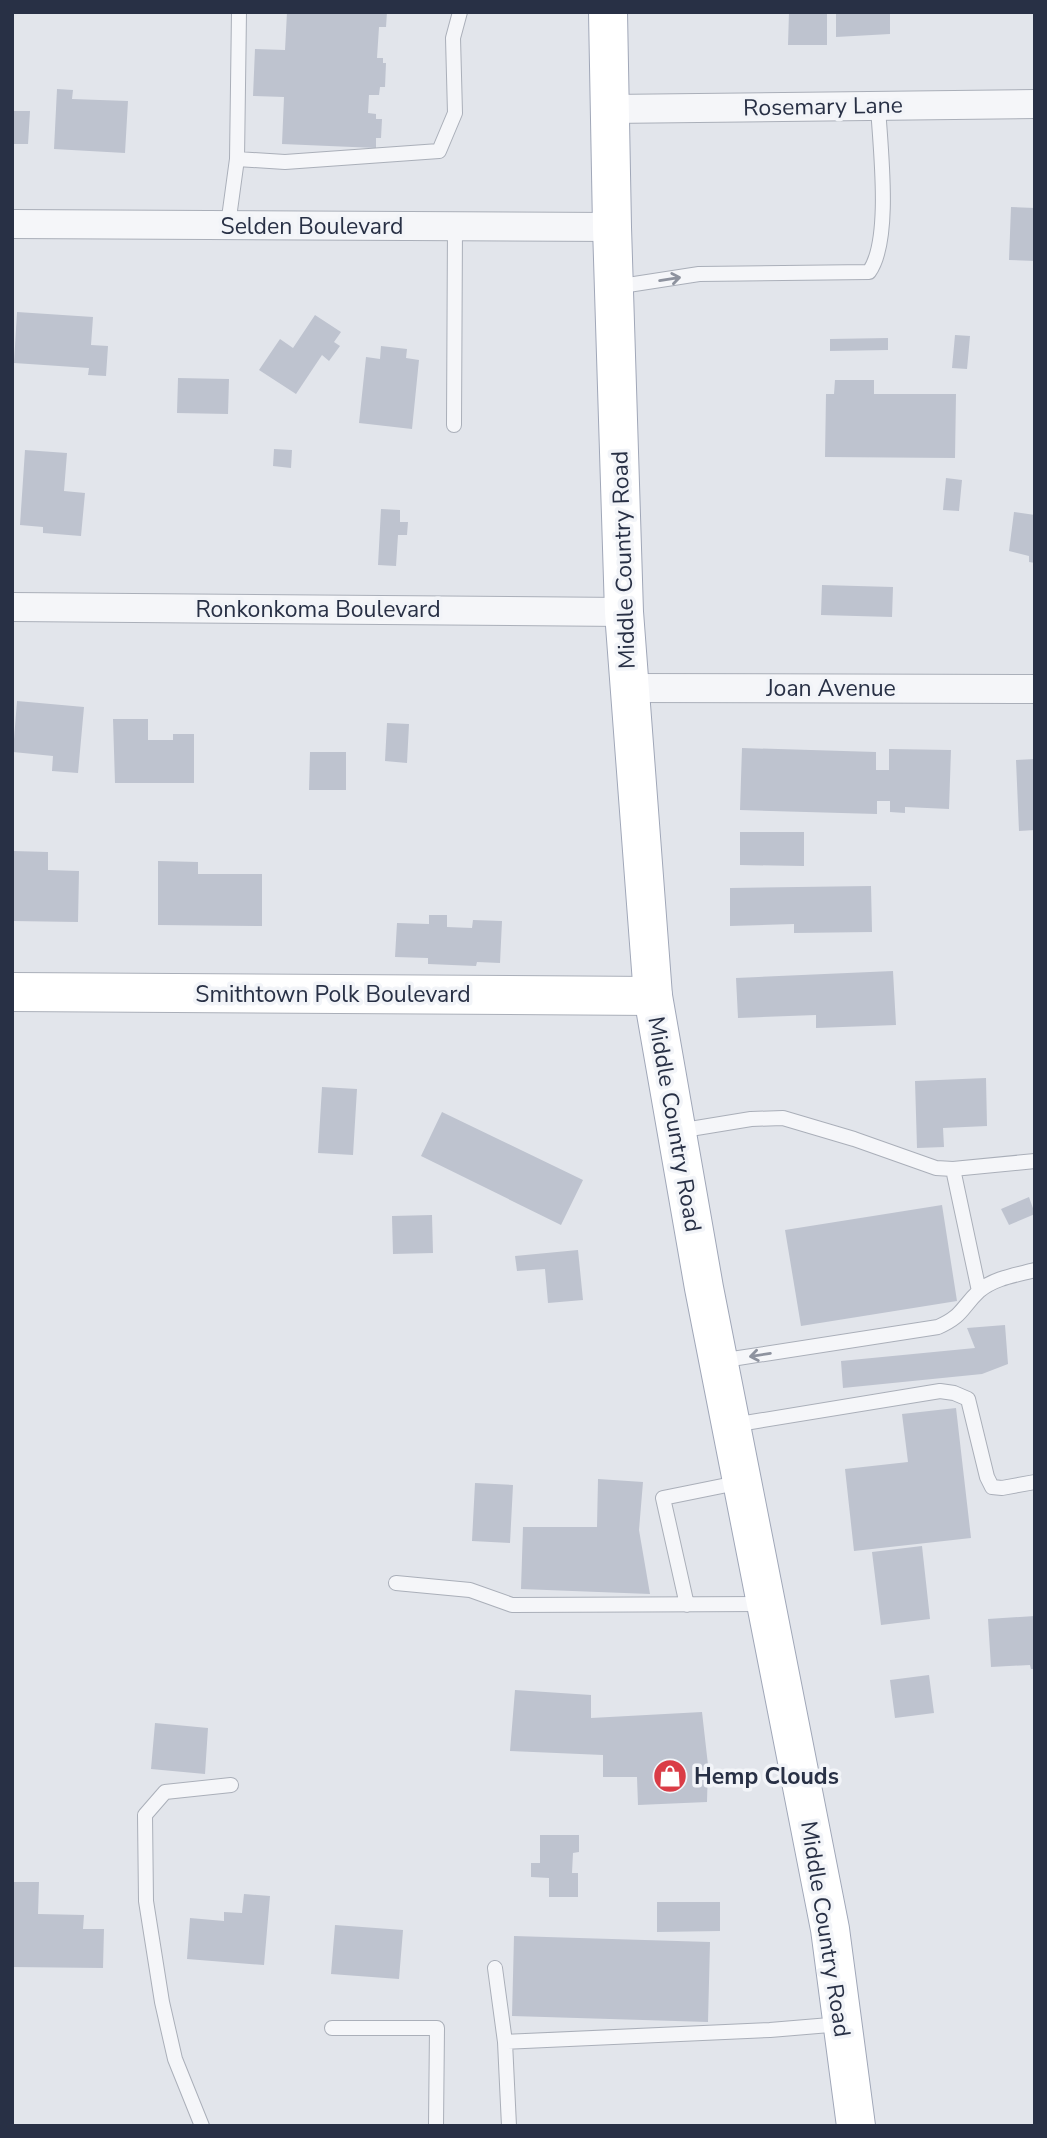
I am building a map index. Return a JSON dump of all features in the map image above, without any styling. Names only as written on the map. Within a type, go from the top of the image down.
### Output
[{"type":"main road","name":"Middle Country Road","points":[[608,12],[613,287],[624,612],[653,996],[718,1361],[830,1929],[856,2126]]},
{"type":"main road","name":"Smithtown Polk Boulevard","points":[[12,992],[653,996]]},
{"type":"street","name":"Rosemary Lane","points":[[610,109],[1035,104]]},
{"type":"street","name":"Selden Boulevard","points":[[12,224],[612,227]]},
{"type":"street","name":"Ronkonkoma Boulevard","points":[[12,607],[624,612]]},
{"type":"street","name":"Joan Avenue","points":[[628,688],[1035,689]]},
{"type":"lane","points":[[228,225],[237,159],[239,12]]},
{"type":"lane","points":[[237,159],[285,162],[439,151],[455,113],[453,38],[460,12]]},
{"type":"lane","points":[[613,287],[699,274],[869,272],[876,263],[881,243],[882,178],[878,106]]},
{"type":"lane","points":[[454,425],[456,227]]},
{"type":"lane","points":[[677,1131],[751,1119],[783,1118],[936,1168],[953,1169],[1035,1161]]},
{"type":"lane","points":[[953,1169],[979,1291]]},
{"type":"lane","points":[[718,1361],[938,1328],[956,1319],[979,1291],[995,1280],[1035,1270]]},
{"type":"lane","points":[[732,1425],[940,1391],[954,1393],[968,1399],[986,1477],[992,1487],[1002,1488],[1035,1482]]},
{"type":"lane","points":[[687,1605],[663,1498],[743,1482]]},
{"type":"lane","points":[[396,1583],[470,1590],[512,1605],[767,1604]]},
{"type":"lane","points":[[202,2126],[174,2059],[162,2002],[146,1902],[145,1815],[165,1792],[231,1785]]},
{"type":"lane","points":[[495,1968],[505,2042],[509,2126]]},
{"type":"lane","points":[[505,2042],[770,2030],[842,2024]]},
{"type":"lane","points":[[332,2028],[438,2028],[436,2126]]},
{"type":"building","points":[[287,12],[387,12],[386,27],[379,27],[377,58],[383,58],[383,63],[386,63],[385,87],[380,87],[379,95],[369,95],[368,113],[376,114],[376,119],[382,119],[381,138],[376,138],[376,148],[282,144],[284,97],[253,96],[255,49],[285,50]]},
{"type":"building","points":[[789,12],[827,12],[827,45],[788,45]]},
{"type":"building","points":[[836,12],[890,12],[890,34],[836,37]]},
{"type":"building","points":[[57,89],[73,90],[72,99],[128,101],[125,153],[54,149]]},
{"type":"building","points":[[12,111],[30,111],[28,144],[12,144]]},
{"type":"building","points":[[1011,207],[1035,208],[1035,261],[1009,260]]},
{"type":"building","points":[[17,312],[93,317],[91,345],[108,346],[106,376],[88,375],[89,368],[14,363]]},
{"type":"building","points":[[315,315],[341,332],[334,342],[340,346],[329,361],[322,355],[296,394],[259,370],[280,339],[293,348]]},
{"type":"building","points":[[955,335],[970,336],[967,369],[952,368]]},
{"type":"building","points":[[888,338],[888,350],[830,351],[830,339]]},
{"type":"building","points":[[381,346],[407,349],[406,358],[419,360],[412,429],[359,423],[366,357],[380,359]]},
{"type":"building","points":[[178,378],[229,379],[228,414],[177,413]]},
{"type":"building","points":[[835,380],[874,380],[874,394],[956,394],[955,458],[825,457],[826,394],[834,394]]},
{"type":"building","points":[[274,449],[292,450],[291,468],[273,466]]},
{"type":"building","points":[[25,450],[67,453],[64,491],[85,493],[81,536],[43,533],[43,527],[20,525]]},
{"type":"building","points":[[946,478],[962,480],[959,511],[943,510]]},
{"type":"building","points":[[381,509],[400,510],[400,522],[408,522],[407,535],[398,535],[396,566],[378,565]]},
{"type":"building","points":[[1014,512],[1035,515],[1035,563],[1029,562],[1029,556],[1009,551]]},
{"type":"building","points":[[822,585],[893,587],[892,617],[821,615]]},
{"type":"building","points":[[17,701],[84,707],[78,773],[52,771],[53,756],[13,752]]},
{"type":"building","points":[[113,719],[148,719],[148,740],[173,740],[173,734],[194,734],[194,783],[115,783]]},
{"type":"building","points":[[387,723],[409,724],[407,763],[385,761]]},
{"type":"building","points":[[742,748],[876,752],[876,770],[889,770],[889,749],[951,750],[949,809],[905,807],[905,813],[890,812],[890,801],[877,801],[877,814],[740,810]]},
{"type":"building","points":[[310,752],[346,752],[346,790],[309,790]]},
{"type":"building","points":[[1035,759],[1035,830],[1019,831],[1016,760]]},
{"type":"building","points":[[740,832],[804,832],[804,866],[740,865]]},
{"type":"building","points":[[13,851],[48,852],[48,870],[79,871],[78,922],[12,921]]},
{"type":"building","points":[[158,861],[198,862],[198,874],[262,874],[262,926],[158,925]]},
{"type":"building","points":[[871,886],[872,932],[794,933],[794,924],[730,926],[730,888]]},
{"type":"building","points":[[429,915],[447,915],[447,927],[472,928],[473,920],[502,921],[500,963],[477,962],[476,966],[428,964],[428,958],[395,957],[397,923],[429,924]]},
{"type":"building","points":[[893,971],[896,1025],[816,1028],[816,1015],[738,1018],[736,978]]},
{"type":"building","points":[[986,1078],[987,1126],[943,1128],[944,1147],[917,1148],[915,1081]]},
{"type":"building","points":[[322,1087],[357,1089],[353,1155],[318,1153]]},
{"type":"building","points":[[442,1112],[583,1180],[561,1225],[421,1156]]},
{"type":"building","points":[[1029,1197],[1035,1214],[1009,1225],[1001,1209]]},
{"type":"building","points":[[942,1205],[957,1301],[801,1326],[785,1230]]},
{"type":"building","points":[[432,1215],[433,1253],[393,1254],[392,1216]]},
{"type":"building","points":[[578,1250],[583,1300],[548,1303],[545,1269],[517,1271],[515,1256]]},
{"type":"building","points":[[1005,1325],[1008,1364],[982,1374],[843,1388],[841,1361],[975,1348],[967,1328]]},
{"type":"building","points":[[956,1408],[971,1538],[854,1551],[845,1469],[908,1462],[902,1414]]},
{"type":"building","points":[[598,1479],[643,1482],[639,1530],[650,1594],[521,1589],[523,1527],[597,1527]]},
{"type":"building","points":[[475,1483],[513,1485],[510,1543],[472,1541]]},
{"type":"building","points":[[922,1546],[930,1619],[881,1625],[872,1552]]},
{"type":"building","points":[[1035,1616],[1035,1669],[1031,1669],[1030,1665],[991,1667],[988,1619]]},
{"type":"building","points":[[929,1675],[934,1713],[895,1718],[890,1680]]},
{"type":"building","points":[[515,1690],[591,1695],[591,1718],[702,1712],[708,1765],[707,1802],[638,1805],[637,1777],[603,1777],[603,1755],[510,1751]]},
{"type":"building","points":[[155,1723],[208,1728],[205,1774],[151,1769]]},
{"type":"building","points":[[540,1835],[579,1835],[579,1852],[573,1853],[572,1873],[578,1873],[578,1897],[549,1897],[549,1878],[531,1877],[531,1863],[540,1863]]},
{"type":"building","points":[[12,1882],[39,1882],[38,1914],[84,1915],[83,1929],[104,1929],[103,1968],[12,1967]]},
{"type":"building","points":[[244,1894],[270,1896],[264,1965],[187,1959],[190,1918],[224,1921],[224,1912],[242,1913]]},
{"type":"building","points":[[657,1902],[720,1902],[720,1931],[657,1932]]},
{"type":"building","points":[[335,1925],[403,1930],[399,1979],[331,1974]]},
{"type":"building","points":[[514,1936],[710,1942],[708,2022],[512,2016]]},
{"type":"place","name":"Hemp Clouds","points":[[670,1776]]}]
